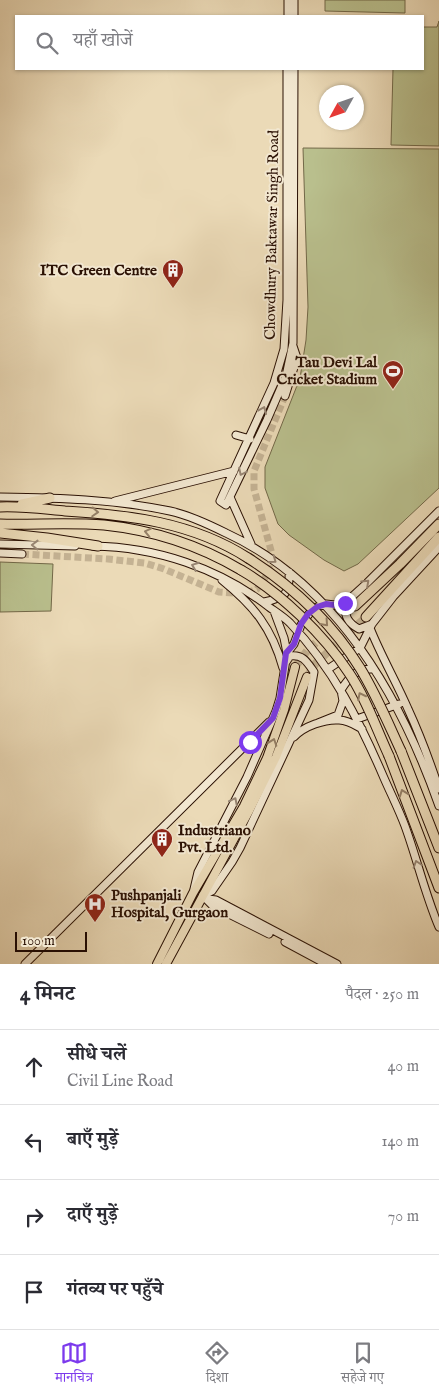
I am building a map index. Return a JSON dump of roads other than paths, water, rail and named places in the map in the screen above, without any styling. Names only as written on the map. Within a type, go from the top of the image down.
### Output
[{"type":"highway","points":[[0,507],[50,498]]},
{"type":"highway","points":[[12,506],[109,513],[170,524],[210,538],[248,558],[266,569],[295,592],[341,641],[373,690],[401,750],[439,848]]},
{"type":"highway","points":[[0,524],[102,525],[144,531],[214,555],[258,581],[284,602],[308,624],[352,678],[389,756],[439,888]]},
{"type":"highway","points":[[356,606],[439,524]]},
{"type":"highway","points":[[0,533],[98,546]]},
{"type":"highway","points":[[369,623],[439,537]]},
{"type":"main road","points":[[288,0],[288,15]]},
{"type":"main road","points":[[294,0],[294,15]]},
{"type":"main road","name":"Chowdhury Baktawar Singh Road","points":[[287,70],[287,300],[284,349],[274,384],[220,501],[226,505],[286,376],[292,343],[294,70]]},
{"type":"main road","points":[[285,396],[297,358],[292,343]]},
{"type":"main road","points":[[236,435],[250,439]]},
{"type":"main road","points":[[112,501],[234,471]]},
{"type":"main road","points":[[0,497],[112,501],[172,511],[209,524],[251,544],[289,572],[326,604],[360,648],[396,705],[413,740],[439,806]]},
{"type":"main road","points":[[230,497],[251,544]]},
{"type":"main road","points":[[286,653],[294,644],[301,624],[308,614],[317,607],[326,604],[345,603],[439,511]]},
{"type":"main road","points":[[0,544],[98,546],[146,552],[174,558],[227,578],[251,592],[288,621],[328,669],[363,730],[404,825],[439,927]]},
{"type":"main road","points":[[345,603],[344,612],[350,624],[359,629],[369,623],[439,547]]},
{"type":"main road","points":[[0,554],[22,554]]},
{"type":"main road","points":[[264,602],[278,599],[287,593],[290,582],[289,572]]},
{"type":"main road","points":[[213,573],[234,590],[268,628],[285,668]]},
{"type":"main road","points":[[193,893],[198,872],[247,777],[280,698],[286,653],[284,638],[274,610]]},
{"type":"main road","points":[[328,669],[360,648],[369,623]]},
{"type":"main road","points":[[369,623],[380,652],[405,702],[439,788]]},
{"type":"main road","points":[[204,897],[212,891],[240,848],[309,700],[314,672],[305,659],[297,655],[290,656],[285,668]]},
{"type":"main road","points":[[157,964],[193,893],[244,806],[267,758],[284,710],[295,667]]},
{"type":"main road","points":[[291,741],[297,734],[338,715],[343,701],[341,690],[350,677],[364,669],[373,669]]},
{"type":"main road","points":[[166,964],[204,897],[276,757],[307,677]]},
{"type":"main road","points":[[357,719],[405,702]]},
{"type":"main road","points":[[25,964],[273,718]]},
{"type":"main road","points":[[318,723],[339,720],[351,722],[363,730]]},
{"type":"main road","points":[[204,897],[213,906],[327,964]]},
{"type":"main road","points":[[204,897],[216,900],[337,964]]},
{"type":"tunnel","points":[[22,554],[145,563],[219,592],[245,594],[257,589],[267,575],[272,554],[254,489],[254,471],[285,396]]},
{"type":"tunnel","points":[[295,667],[307,651],[355,606]]},
{"type":"tunnel","points":[[307,677],[316,663],[366,617]]},
{"type":"place","name":"ITC Green Centre","points":[[173,289]]},
{"type":"place","name":"Tau Devi Lal Cricket Stadium","points":[[393,390]]},
{"type":"place","name":"Industriano Pvt. Ltd.","points":[[162,858]]},
{"type":"place","name":"Pushpanjali Hospital, Gurgaon","points":[[95,923]]}]
